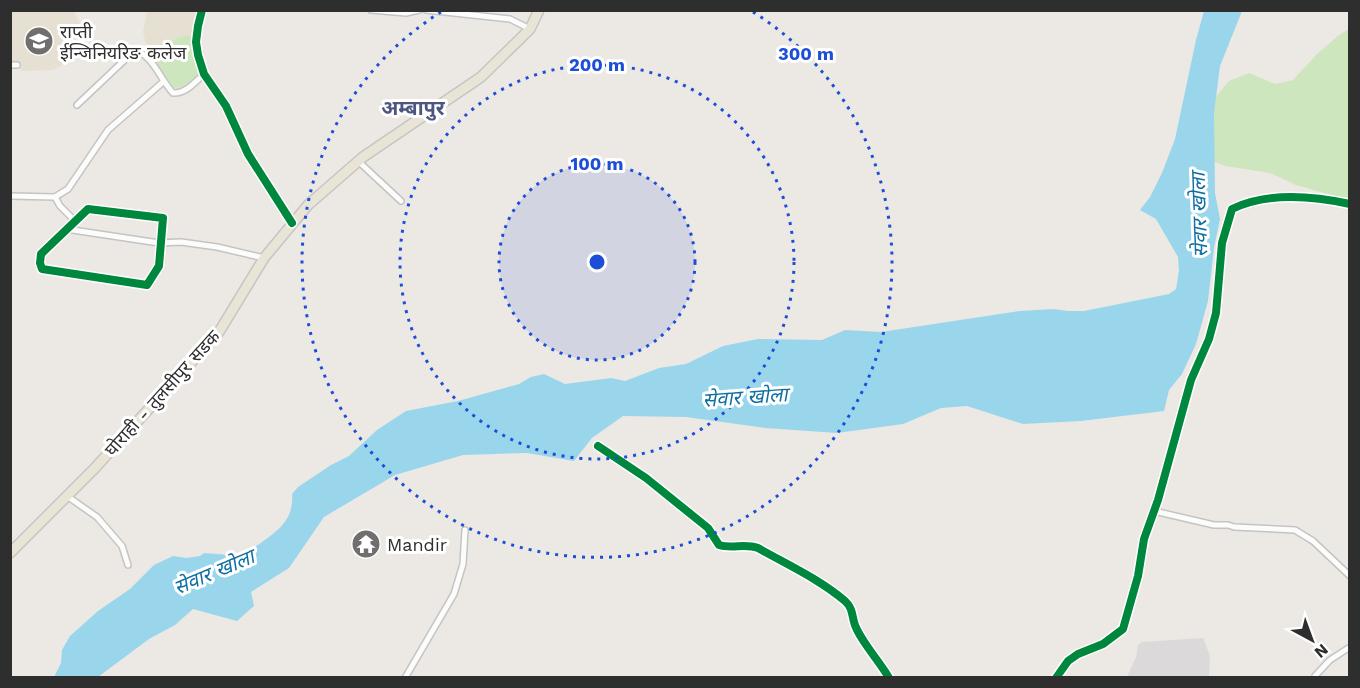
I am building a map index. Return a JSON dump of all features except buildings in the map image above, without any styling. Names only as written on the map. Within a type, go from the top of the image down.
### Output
[{"type":"main road","name":"घोराही - तुलसीपुर सडक","points":[[10,553],[67,496],[219,332],[264,258],[308,204],[358,161],[482,77],[530,29],[539,10]]},
{"type":"street","points":[[202,10],[196,42],[204,74],[226,106],[248,154],[291,223]]},
{"type":"street","points":[[371,10],[406,13],[419,10]]},
{"type":"street","points":[[426,10],[510,19],[530,29]]},
{"type":"street","points":[[77,105],[137,51],[146,56],[173,93],[178,94],[186,90],[204,74]]},
{"type":"street","points":[[10,196],[54,197],[68,189],[108,130],[163,82]]},
{"type":"street","points":[[358,161],[401,201]]},
{"type":"street","points":[[54,197],[75,221]]},
{"type":"street","points":[[1056,678],[1068,661],[1078,654],[1103,644],[1123,628],[1138,576],[1144,539],[1154,512],[1191,380],[1209,339],[1216,313],[1222,243],[1232,209],[1245,203],[1286,198],[1323,198],[1350,204]]},
{"type":"street","points":[[88,209],[163,218],[159,266],[147,285],[42,269],[41,254],[66,229],[88,209]]},
{"type":"street","points":[[66,229],[162,243],[181,242],[264,258]]},
{"type":"street","points":[[598,446],[646,478],[708,528],[719,544],[732,546],[748,544],[758,548],[812,577],[845,601],[851,608],[854,624],[889,678]]},
{"type":"street","points":[[67,496],[97,517],[122,546],[128,566]]},
{"type":"street","points":[[1154,512],[1214,525],[1295,530],[1313,541],[1350,576]]},
{"type":"street","points":[[405,678],[454,594],[462,564],[465,530]]},
{"type":"street","points":[[1316,678],[1316,675],[1330,660],[1350,647]]},
{"type":"shaded area","name":"राप्ती ईन्जिनियरिङ कलेज","points":[[10,11],[74,11],[80,24],[61,51],[63,65],[53,70],[21,71],[18,63],[11,62]]},
{"type":"shaded area","points":[[147,11],[197,11],[191,35],[178,37],[164,47],[153,48],[148,52],[143,32]]},
{"type":"shaded area","points":[[1203,638],[1210,656],[1209,677],[1127,677],[1136,657],[1138,645],[1142,642]]},
{"type":"green space","points":[[1349,29],[1349,200],[1296,185],[1270,173],[1225,166],[1213,161],[1212,101],[1229,81],[1249,73],[1275,84],[1293,80],[1317,54]]},
{"type":"green space","points":[[191,35],[191,48],[200,74],[183,87],[174,88],[148,52],[153,48],[164,47],[178,37]]},
{"type":"water","name":"सेवार खोला","points":[[1204,11],[1242,11],[1220,66],[1214,113],[1215,193],[1220,219],[1208,301],[1196,344],[1182,374],[1169,390],[1164,411],[1081,421],[1023,424],[967,406],[941,408],[903,424],[837,433],[765,428],[686,417],[623,416],[592,438],[574,461],[527,453],[463,455],[395,475],[324,517],[289,568],[251,592],[254,606],[237,621],[193,609],[175,625],[149,639],[98,677],[54,677],[61,663],[62,650],[70,636],[98,611],[130,589],[154,565],[173,556],[186,558],[200,556],[204,553],[243,556],[284,523],[292,505],[292,494],[298,487],[349,456],[377,430],[406,411],[458,401],[519,384],[531,377],[544,374],[565,384],[611,378],[625,381],[659,368],[686,364],[723,346],[758,339],[822,340],[845,330],[881,332],[1020,311],[1054,309],[1084,311],[1169,294],[1176,289],[1179,271],[1178,257],[1156,219],[1140,210],[1150,197],[1162,173],[1175,139]]},
{"type":"cycle path","points":[[202,10],[196,42],[204,74],[226,106],[248,154],[292,223]]},
{"type":"cycle path","points":[[1056,678],[1068,661],[1078,654],[1103,644],[1123,629],[1138,576],[1144,539],[1158,500],[1191,380],[1209,339],[1216,313],[1222,243],[1232,209],[1260,200],[1290,197],[1350,204]]},
{"type":"cycle path","points":[[88,209],[163,218],[159,266],[147,285],[42,269],[41,254],[88,209]]},
{"type":"cycle path","points":[[598,446],[646,478],[708,528],[719,545],[758,548],[835,593],[847,603],[856,628],[889,678]]},
{"type":"place","name":"राप्ती ईन्जिनियरिङ कलेज","points":[[39,41]]},
{"type":"place","name":"Mandir","points":[[366,544]]},
{"type":"district","name":"अम्बापुर","points":[[413,108]]}]
